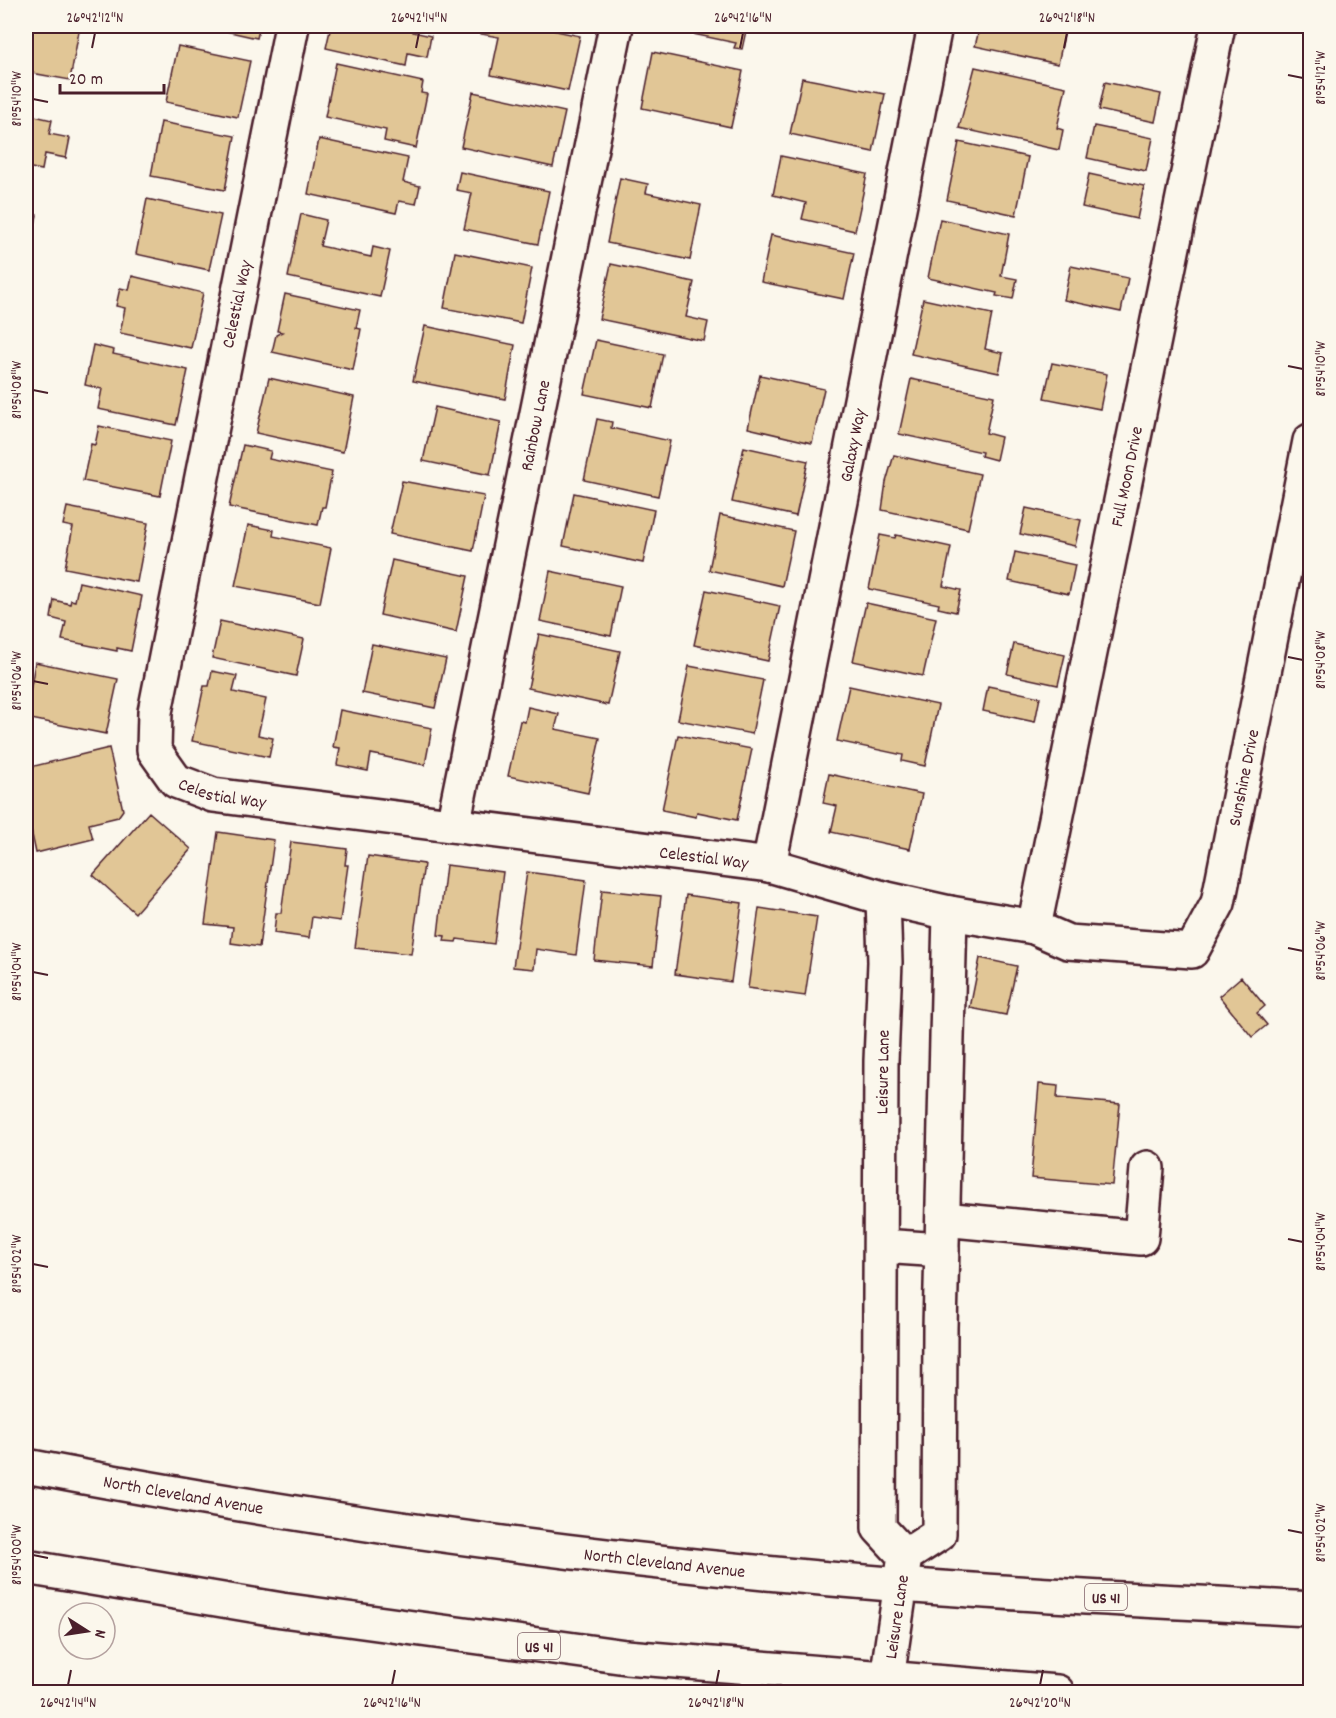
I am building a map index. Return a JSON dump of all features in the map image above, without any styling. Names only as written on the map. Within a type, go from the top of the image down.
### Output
[{"type":"street","name":"Celestial Way","points":[[292,26],[154,712],[154,750],[176,781],[213,795],[769,865],[883,898],[950,913],[1034,927]]},
{"type":"street","name":"Rainbow Lane","points":[[453,825],[616,26]]},
{"type":"street","name":"Galaxy Way","points":[[769,865],[935,26]]},
{"type":"street","name":"Full Moon Drive","points":[[1034,927],[1218,26]]},
{"type":"street","name":"Sunshine Drive","points":[[1034,927],[1068,942],[1192,951],[1218,903],[1311,441]]},
{"type":"street","name":"Leisure Lane","points":[[883,898],[885,962],[881,1061],[879,1528],[903,1571]]},
{"type":"street","name":"Leisure Lane","points":[[886,1685],[903,1571],[939,1534],[950,913]]},
{"type":"street","points":[[880,1246],[943,1234],[1141,1238],[1147,1168]]},
{"type":"street","name":"North Cleveland Avenue","points":[[26,1466],[295,1512],[483,1539],[678,1563],[903,1571],[1311,1609]]},
{"type":"street","name":"US 41","points":[[26,1567],[249,1605],[626,1657],[886,1685],[1057,1692]]},
{"type":"building","points":[[26,26],[80,26],[70,80],[26,72]]},
{"type":"building","points":[[222,26],[260,26],[257,38],[221,30]]},
{"type":"building","points":[[331,26],[414,26],[413,32],[431,36],[427,57],[408,53],[406,66],[326,48]]},
{"type":"building","points":[[482,26],[533,26],[580,36],[568,91],[491,75],[499,37],[481,34]]},
{"type":"building","points":[[655,26],[747,26],[742,49],[734,48],[736,43]]},
{"type":"building","points":[[980,26],[1066,26],[1058,64],[975,46]]},
{"type":"building","points":[[178,46],[250,61],[238,117],[166,102]]},
{"type":"building","points":[[653,52],[743,71],[731,127],[642,108]]},
{"type":"building","points":[[336,63],[423,82],[421,93],[427,94],[416,148],[384,141],[386,130],[325,117]]},
{"type":"building","points":[[975,67],[1066,87],[1057,128],[1063,130],[1059,150],[959,128]]},
{"type":"building","points":[[802,78],[885,94],[873,152],[790,134]]},
{"type":"building","points":[[1105,82],[1161,94],[1155,122],[1099,110]]},
{"type":"building","points":[[473,92],[565,112],[553,167],[461,147]]},
{"type":"building","points":[[26,114],[52,120],[49,134],[70,138],[66,158],[45,154],[42,170],[26,167]]},
{"type":"building","points":[[161,122],[235,136],[225,190],[151,176]]},
{"type":"building","points":[[1094,126],[1153,138],[1146,171],[1087,158]]},
{"type":"building","points":[[319,139],[408,158],[403,182],[420,186],[416,204],[399,201],[396,213],[308,194]]},
{"type":"building","points":[[959,142],[1028,157],[1016,215],[947,200]]},
{"type":"building","points":[[781,156],[867,174],[855,231],[802,219],[806,203],[773,195]]},
{"type":"building","points":[[460,172],[549,191],[538,244],[464,229],[472,193],[456,190]]},
{"type":"building","points":[[1089,174],[1144,186],[1137,219],[1082,207]]},
{"type":"building","points":[[620,178],[648,184],[646,193],[701,205],[690,260],[607,243]]},
{"type":"building","points":[[147,199],[221,215],[209,270],[136,254]]},
{"type":"building","points":[[26,212],[37,215],[26,267]]},
{"type":"building","points":[[301,214],[326,220],[320,246],[371,257],[373,247],[390,251],[380,297],[288,277]]},
{"type":"building","points":[[940,219],[1009,234],[1001,276],[1017,279],[1013,299],[996,296],[997,293],[928,278]]},
{"type":"building","points":[[771,235],[854,253],[844,299],[761,282]]},
{"type":"building","points":[[455,252],[532,268],[521,323],[444,308]]},
{"type":"building","points":[[611,264],[694,282],[686,317],[708,322],[704,341],[599,319]]},
{"type":"building","points":[[1071,266],[1128,278],[1121,312],[1064,300]]},
{"type":"building","points":[[132,276],[203,293],[191,348],[120,333],[125,308],[116,306],[120,288],[129,290]]},
{"type":"building","points":[[285,294],[360,310],[356,328],[361,329],[353,370],[272,352],[276,335],[282,332],[277,331]]},
{"type":"building","points":[[923,299],[992,314],[985,349],[1003,353],[999,373],[911,354]]},
{"type":"building","points":[[425,326],[515,345],[505,399],[413,381]]},
{"type":"building","points":[[596,340],[663,354],[652,408],[584,394]]},
{"type":"building","points":[[93,345],[114,350],[113,354],[188,370],[176,425],[98,409],[102,389],[85,385]]},
{"type":"building","points":[[1052,363],[1107,374],[1100,409],[1044,398]]},
{"type":"building","points":[[760,375],[824,389],[812,443],[748,428]]},
{"type":"building","points":[[269,378],[354,397],[343,452],[256,433]]},
{"type":"building","points":[[911,379],[994,396],[986,433],[1001,437],[996,460],[981,456],[982,452],[899,434]]},
{"type":"building","points":[[435,407],[501,422],[490,475],[423,461]]},
{"type":"building","points":[[597,419],[612,422],[611,428],[670,441],[658,496],[584,480]]},
{"type":"building","points":[[99,426],[171,441],[160,496],[83,481],[91,444],[95,445]]},
{"type":"building","points":[[243,445],[271,451],[269,459],[332,472],[325,507],[322,507],[318,525],[229,507]]},
{"type":"building","points":[[744,447],[808,461],[796,516],[732,502]]},
{"type":"building","points":[[894,455],[980,474],[968,529],[882,510],[886,482]]},
{"type":"building","points":[[402,481],[484,496],[473,551],[390,534]]},
{"type":"building","points":[[574,493],[654,510],[643,563],[563,546]]},
{"type":"building","points":[[67,507],[148,523],[137,582],[65,568],[73,527],[63,525]]},
{"type":"building","points":[[1026,508],[1081,520],[1075,546],[1020,534]]},
{"type":"building","points":[[720,515],[794,531],[782,586],[709,570]]},
{"type":"building","points":[[248,525],[274,530],[273,536],[331,548],[320,603],[235,586]]},
{"type":"building","points":[[880,535],[895,538],[896,535],[951,547],[943,586],[961,590],[956,612],[938,608],[939,604],[869,589]]},
{"type":"building","points":[[1015,552],[1075,565],[1069,594],[1009,581]]},
{"type":"building","points":[[392,560],[468,576],[456,632],[380,615]]},
{"type":"building","points":[[550,571],[621,586],[611,636],[540,621]]},
{"type":"building","points":[[79,582],[142,596],[131,651],[117,648],[117,651],[62,640],[66,622],[51,618],[54,600],[70,604],[71,600],[75,601]]},
{"type":"building","points":[[706,590],[780,606],[768,661],[694,645]]},
{"type":"building","points":[[866,603],[936,618],[923,676],[853,661]]},
{"type":"building","points":[[220,621],[304,639],[296,676],[212,658]]},
{"type":"building","points":[[539,634],[620,651],[608,705],[528,688]]},
{"type":"building","points":[[372,644],[446,659],[435,708],[362,693]]},
{"type":"building","points":[[1014,644],[1065,655],[1058,685],[1007,674]]},
{"type":"building","points":[[35,662],[118,679],[106,734],[26,718]]},
{"type":"building","points":[[689,666],[763,680],[752,734],[678,720]]},
{"type":"building","points":[[212,671],[237,676],[233,692],[266,699],[258,735],[273,738],[269,757],[192,741],[204,686],[209,686]]},
{"type":"building","points":[[849,686],[938,705],[925,766],[902,761],[903,755],[837,741]]},
{"type":"building","points":[[988,686],[1040,697],[1035,722],[983,711]]},
{"type":"building","points":[[528,707],[559,714],[555,729],[600,738],[588,793],[508,776],[520,721],[525,722]]},
{"type":"building","points":[[340,710],[432,728],[425,765],[371,754],[368,771],[337,765],[340,748],[333,747]]},
{"type":"building","points":[[678,735],[752,749],[737,820],[697,812],[696,817],[662,810]]},
{"type":"building","points":[[109,748],[123,810],[118,817],[89,824],[93,839],[36,853],[26,807],[26,768]]},
{"type":"building","points":[[829,774],[922,794],[910,849],[831,832],[837,806],[823,803]]},
{"type":"building","points":[[149,812],[191,849],[135,913],[93,875]]},
{"type":"building","points":[[218,832],[274,840],[259,947],[231,943],[233,927],[205,924]]},
{"type":"building","points":[[291,842],[347,849],[345,865],[348,865],[340,921],[312,917],[309,938],[274,933],[276,913],[281,913]]},
{"type":"building","points":[[368,856],[424,864],[411,954],[355,948]]},
{"type":"building","points":[[446,865],[503,872],[494,944],[457,939],[456,942],[444,941],[445,936],[438,935]]},
{"type":"building","points":[[527,872],[586,880],[576,955],[536,949],[534,969],[513,967]]},
{"type":"building","points":[[602,890],[661,896],[653,966],[594,960]]},
{"type":"building","points":[[686,895],[742,903],[731,982],[675,974]]},
{"type":"building","points":[[759,908],[817,917],[805,996],[748,988]]},
{"type":"building","points":[[980,958],[1017,966],[1006,1015],[970,1008]]},
{"type":"building","points":[[1241,977],[1265,1006],[1257,1013],[1267,1025],[1252,1037],[1219,996]]},
{"type":"building","points":[[1039,1084],[1058,1086],[1057,1098],[1120,1104],[1112,1185],[1031,1178]]}]
